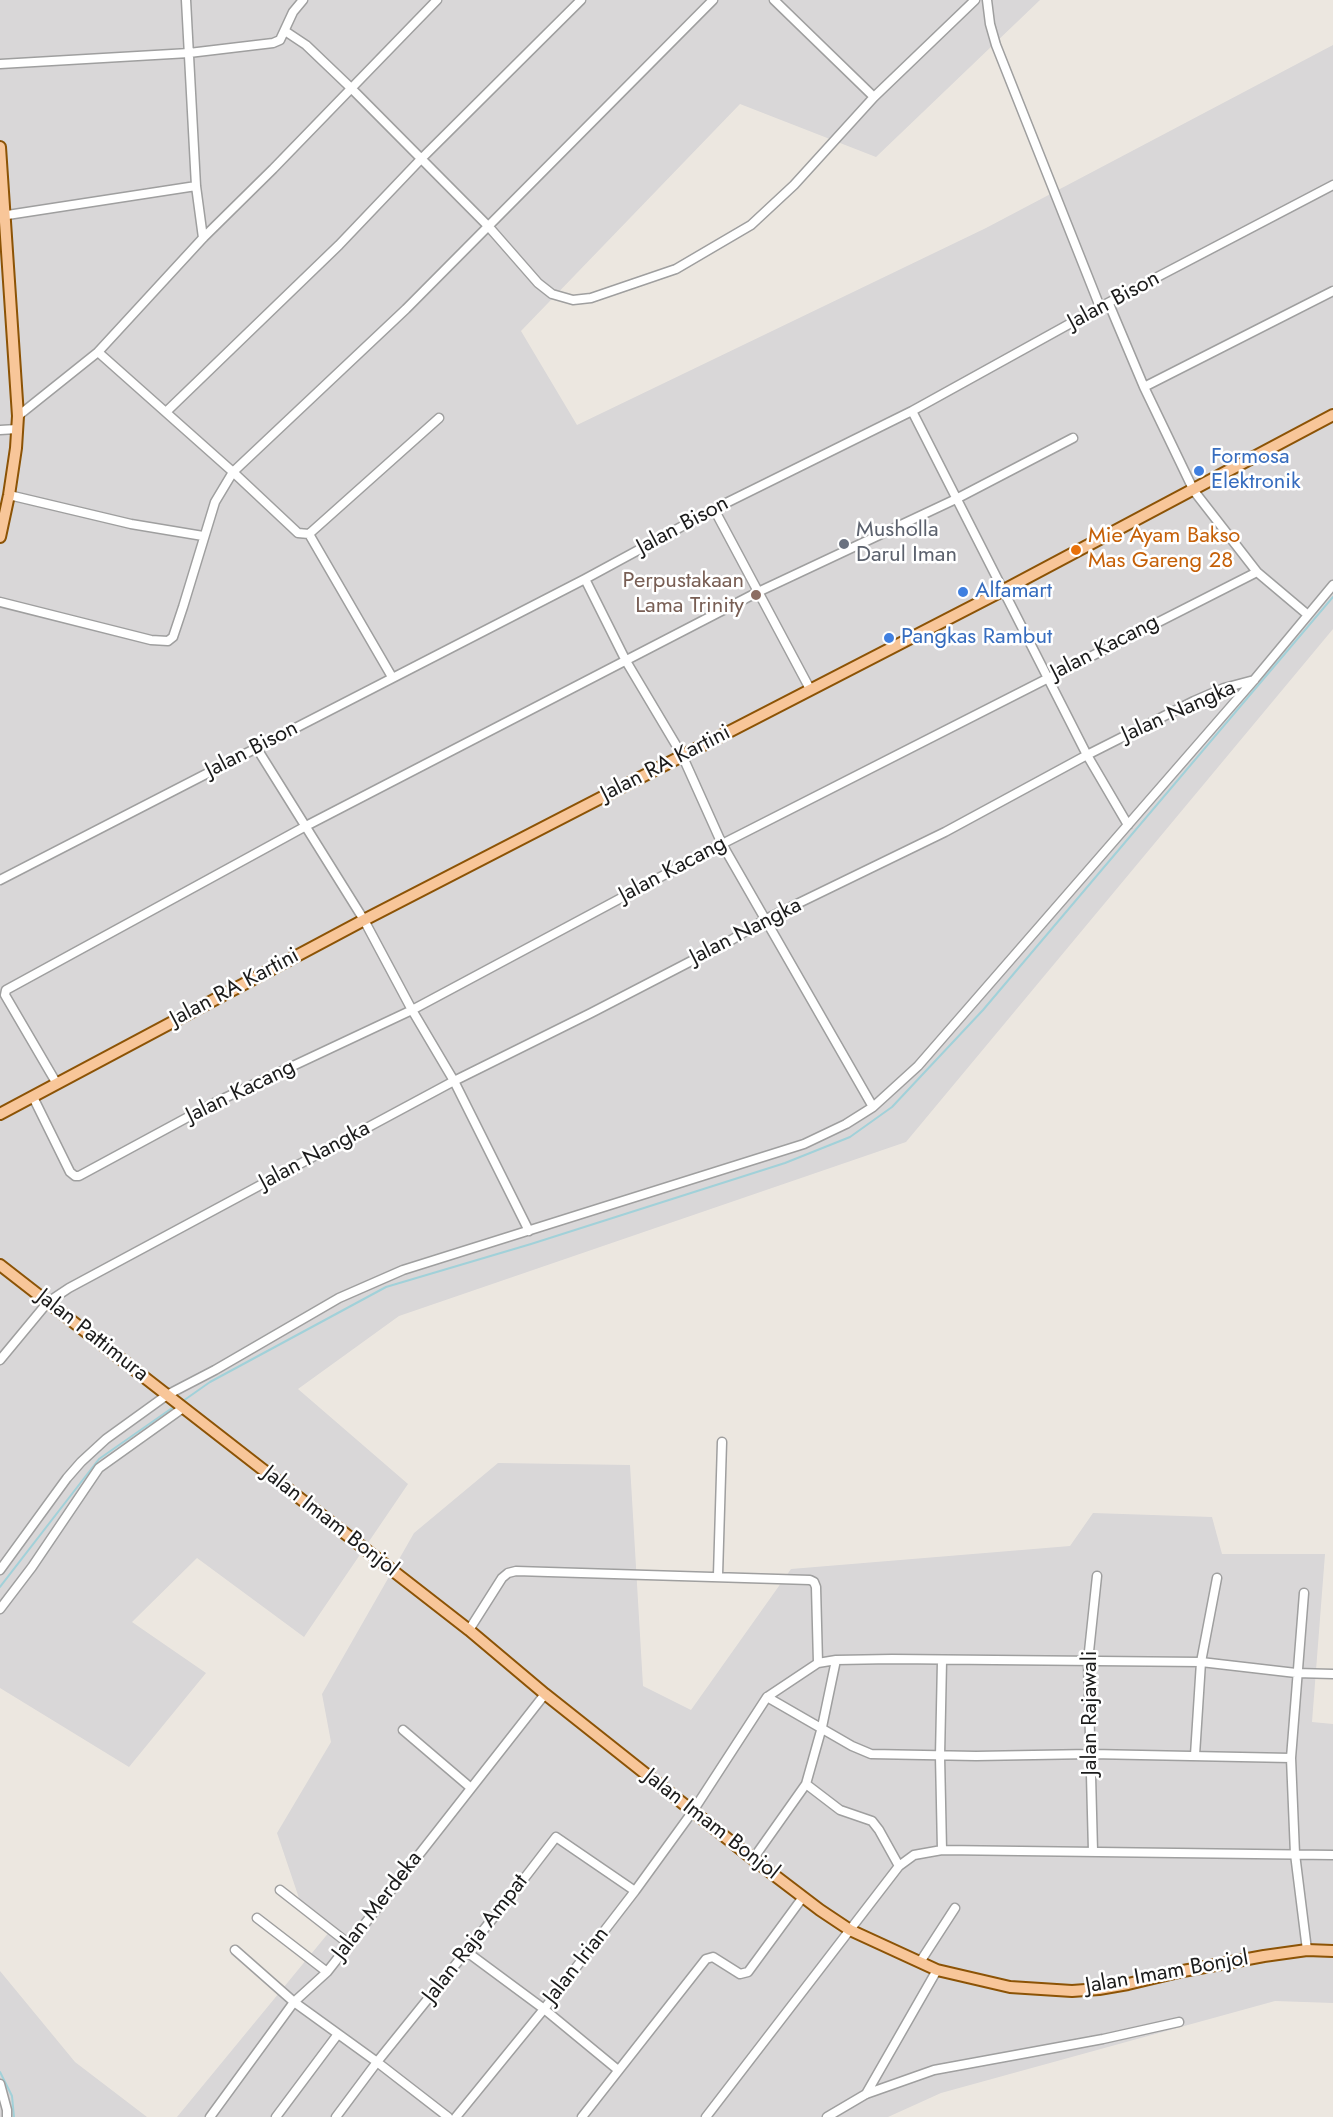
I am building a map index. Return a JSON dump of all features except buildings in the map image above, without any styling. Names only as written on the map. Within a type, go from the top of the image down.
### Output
[{"type":"main road","points":[[0,147],[2,215],[18,417],[9,495],[0,537]]},
{"type":"main road","name":"Jalan RA Kartini","points":[[0,1114],[364,920],[1194,491],[1333,415]]},
{"type":"main road","name":"Jalan Pattimura","points":[[0,1265],[183,1408]]},
{"type":"main road","name":"Jalan Imam Bonjol","points":[[183,1408],[469,1630],[545,1694],[753,1859],[850,1930],[937,1970],[1010,1987],[1072,1990],[1099,1989],[1227,1962],[1307,1950],[1333,1951]]},
{"type":"street","points":[[186,0],[196,186],[203,238]]},
{"type":"street","points":[[0,64],[189,53],[273,43],[280,40],[293,12],[303,0]]},
{"type":"street","points":[[18,417],[98,352],[203,238],[437,0]]},
{"type":"street","points":[[166,412],[339,245],[421,159],[581,0]]},
{"type":"street","points":[[0,602],[151,640],[168,641],[173,637],[215,502],[233,472],[406,309],[713,0]]},
{"type":"street","points":[[774,0],[874,97]]},
{"type":"street","points":[[285,31],[306,45],[351,88],[489,227],[538,283],[552,294],[573,300],[591,298],[676,269],[751,225],[794,185],[874,97],[975,0]]},
{"type":"street","points":[[987,0],[996,45],[1104,306],[1194,491],[1257,572],[1308,615]]},
{"type":"street","name":"Jalan Bison","points":[[0,880],[585,579],[714,508],[912,411],[1333,185]]},
{"type":"street","points":[[2,215],[196,186]]},
{"type":"street","points":[[1144,387],[1333,291]]},
{"type":"street","points":[[98,352],[298,533],[309,534],[439,418]]},
{"type":"street","points":[[912,411],[1087,755],[1128,825]]},
{"type":"street","points":[[0,430],[17,429]]},
{"type":"street","points":[[57,1084],[5,995],[6,990],[306,826],[758,592],[956,499],[1072,438]]},
{"type":"street","points":[[9,495],[131,524],[203,536]]},
{"type":"street","points":[[714,508],[810,689]]},
{"type":"street","points":[[309,534],[393,677]]},
{"type":"street","name":"Jalan Kacang","points":[[33,1097],[70,1172],[79,1176],[214,1103],[412,1010],[722,844],[1257,572]]},
{"type":"street","points":[[585,579],[626,661],[682,755],[722,844],[807,996],[873,1107]]},
{"type":"street","points":[[1254,680],[1333,585]]},
{"type":"street","name":"Jalan Nangka","points":[[1,1358],[48,1302],[69,1288],[454,1081],[728,942],[766,919],[945,832],[1087,755],[1194,701],[1224,688],[1254,680]]},
{"type":"street","name":"Jalan Nangka","points":[[0,1570],[81,1461],[106,1439],[168,1396],[339,1298],[380,1278],[804,1144],[841,1127],[873,1107],[918,1066],[1254,680]]},
{"type":"street","points":[[256,747],[364,920],[412,1010],[454,1081],[529,1232]]},
{"type":"street","points":[[0,1609],[32,1567],[99,1468],[183,1408]]},
{"type":"street","points":[[718,1575],[722,1442]]},
{"type":"street","points":[[469,1630],[502,1578],[512,1571],[718,1575],[810,1580],[816,1587],[818,1664]]},
{"type":"street","name":"Jalan Rajawali","points":[[1093,1851],[1088,1661],[1097,1576]]},
{"type":"street","points":[[1195,1755],[1201,1662],[1217,1578]]},
{"type":"street","points":[[1304,1593],[1291,1758],[1295,1854],[1307,1950]]},
{"type":"street","points":[[753,1859],[806,1784],[822,1727],[836,1660]]},
{"type":"street","points":[[1291,1758],[1091,1754],[940,1756],[871,1754],[852,1746],[767,1697],[818,1664],[836,1660],[1201,1662],[1296,1673],[1333,1674]]},
{"type":"street","points":[[942,1660],[940,1756],[942,1850]]},
{"type":"street","name":"Jalan Merdeka","points":[[210,2117],[250,2059],[294,2002],[327,1972],[545,1694]]},
{"type":"street","name":"Jalan Irian","points":[[456,2117],[544,2009],[635,1891],[693,1811],[767,1697]]},
{"type":"street","points":[[403,1730],[471,1788]]},
{"type":"street","points":[[806,1784],[840,1810],[872,1821],[899,1866]]},
{"type":"street","name":"Jalan Raja Ampat","points":[[336,2117],[556,1837],[635,1891]]},
{"type":"street","points":[[706,2117],[899,1866],[914,1855],[942,1850],[1333,1855]]},
{"type":"street","points":[[280,1890],[349,1944]]},
{"type":"street","points":[[582,2117],[706,1959],[713,1957],[740,1974],[748,1972],[803,1897]]},
{"type":"street","points":[[920,1962],[955,1908]]},
{"type":"street","points":[[257,1918],[327,1972]]},
{"type":"street","points":[[235,1950],[294,2002],[448,2117]]},
{"type":"street","points":[[467,1952],[544,2009],[618,2070]]},
{"type":"street","points":[[866,2094],[937,1970]]},
{"type":"street","points":[[827,2117],[866,2094],[911,2077],[963,2063],[1036,2052],[1179,2022]]},
{"type":"street","points":[[276,2117],[338,2034]]},
{"type":"street","points":[[0,2084],[7,2117]]},
{"type":"shaded area","points":[[0,0],[1040,0],[876,157],[740,104],[521,331],[577,425],[986,228],[1333,45],[1333,629],[906,1142],[399,1316],[298,1389],[408,1484],[304,1637],[197,1558],[132,1622],[206,1673],[129,1767],[0,1688]]},
{"type":"shaded area","points":[[498,1463],[630,1465],[643,1686],[691,1710],[791,1569],[1070,1546],[1093,1513],[1212,1517],[1222,1554],[1325,1554],[1312,1722],[1333,1724],[1333,2003],[1275,2001],[941,2093],[888,2117],[177,2117],[330,1931],[301,1904],[277,1833],[331,1742],[322,1694],[414,1533]]},
{"type":"shaded area","points":[[0,1971],[75,2062],[147,2117],[0,2117]]},
{"type":"waterway","points":[[183,1401],[210,1382],[386,1287],[531,1244],[785,1163],[850,1137],[892,1107],[983,1010],[1333,597]]},
{"type":"waterway","points":[[0,1587],[99,1459],[175,1406]]},
{"type":"waterway","points":[[0,2072],[12,2096],[14,2117]]},
{"type":"place","name":"Formosa Elektronik","points":[[1199,471]]},
{"type":"place","name":"Musholla Darul Iman","points":[[844,544]]},
{"type":"place","name":"Mie Ayam Bakso Mas Gareng 28","points":[[1076,550]]},
{"type":"place","name":"Alfamart","points":[[963,592]]},
{"type":"place","name":"Perpustakaan Lama Trinity","points":[[756,595]]},
{"type":"place","name":"Pangkas Rambut","points":[[889,638]]}]
